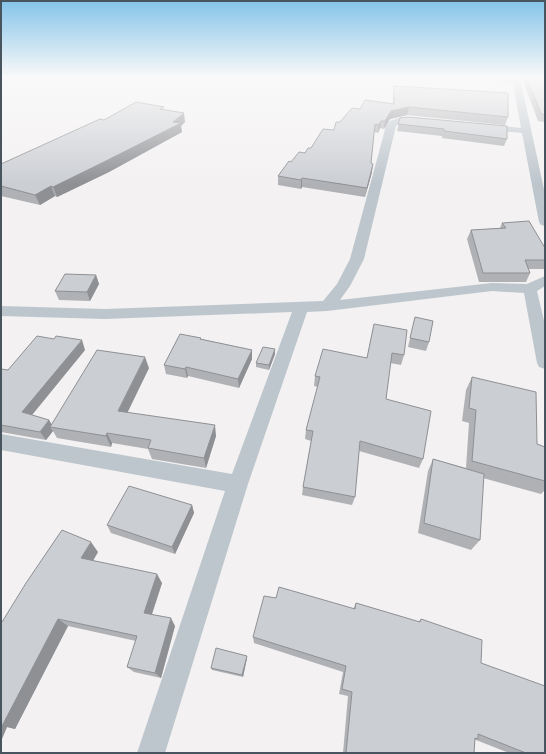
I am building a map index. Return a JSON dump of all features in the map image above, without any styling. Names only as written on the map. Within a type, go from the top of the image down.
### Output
[{"type":"street","points":[[523,113],[545,222]]},
{"type":"street","points":[[327,306],[343,286],[357,259],[393,122],[399,120],[429,121]]},
{"type":"street","points":[[474,126],[526,131]]},
{"type":"street","points":[[1,311],[105,314],[327,306],[492,287],[530,289],[545,280]]},
{"type":"street","points":[[530,289],[545,363]]},
{"type":"street","points":[[151,753],[238,484],[302,306]]},
{"type":"street","points":[[1,442],[238,484]]},
{"type":"building","points":[[116,113],[184,113],[173,122],[181,123],[35,195],[1,186],[1,164],[100,119],[104,120]]},
{"type":"building","points":[[348,113],[390,113],[385,121],[381,121],[379,125],[375,124],[371,163],[373,164],[367,188],[302,178],[301,180],[278,176],[289,161],[291,162],[299,152],[305,153],[308,148],[311,148],[323,129],[334,130],[336,122],[340,122]]},
{"type":"building","points":[[470,113],[508,113],[508,117]]},
{"type":"building","points":[[408,117],[507,126],[507,139],[444,131],[444,129],[398,124],[400,118]]},
{"type":"building","points":[[529,221],[545,248],[545,260],[525,260],[530,273],[483,273],[471,230],[506,228],[502,223]]},
{"type":"building","points":[[65,274],[96,275],[87,292],[55,291]]},
{"type":"building","points":[[415,317],[433,321],[429,342],[410,338]]},
{"type":"building","points":[[374,324],[407,330],[404,355],[392,353],[386,399],[431,411],[423,459],[360,441],[355,497],[303,487],[313,431],[306,430],[320,377],[315,376],[323,349],[367,358]]},
{"type":"building","points":[[180,334],[252,350],[238,379],[186,367],[185,369],[164,365]]},
{"type":"building","points":[[37,336],[54,339],[56,336],[82,340],[22,412],[49,420],[40,432],[1,425],[1,369],[8,370]]},
{"type":"building","points":[[263,347],[275,349],[269,365],[256,363]]},
{"type":"building","points":[[97,350],[145,357],[118,411],[215,425],[204,458],[148,448],[151,440],[107,433],[106,436],[50,427]]},
{"type":"building","points":[[472,377],[536,392],[537,444],[545,447],[545,481],[472,461],[476,410],[469,408]]},
{"type":"building","points":[[433,459],[484,474],[480,540],[424,523]]},
{"type":"building","points":[[129,486],[192,505],[172,547],[107,525]]},
{"type":"building","points":[[62,530],[91,542],[81,558],[157,574],[144,613],[171,618],[155,673],[127,667],[137,636],[58,619],[2,726],[1,622]]},
{"type":"building","points":[[279,587],[355,609],[356,603],[420,622],[421,619],[482,640],[481,663],[545,686],[545,753],[526,753],[478,734],[478,739],[475,738],[474,753],[346,753],[352,692],[342,689],[346,666],[253,637],[264,596],[276,598]]},
{"type":"building","points":[[216,648],[247,656],[242,675],[211,668]]}]
